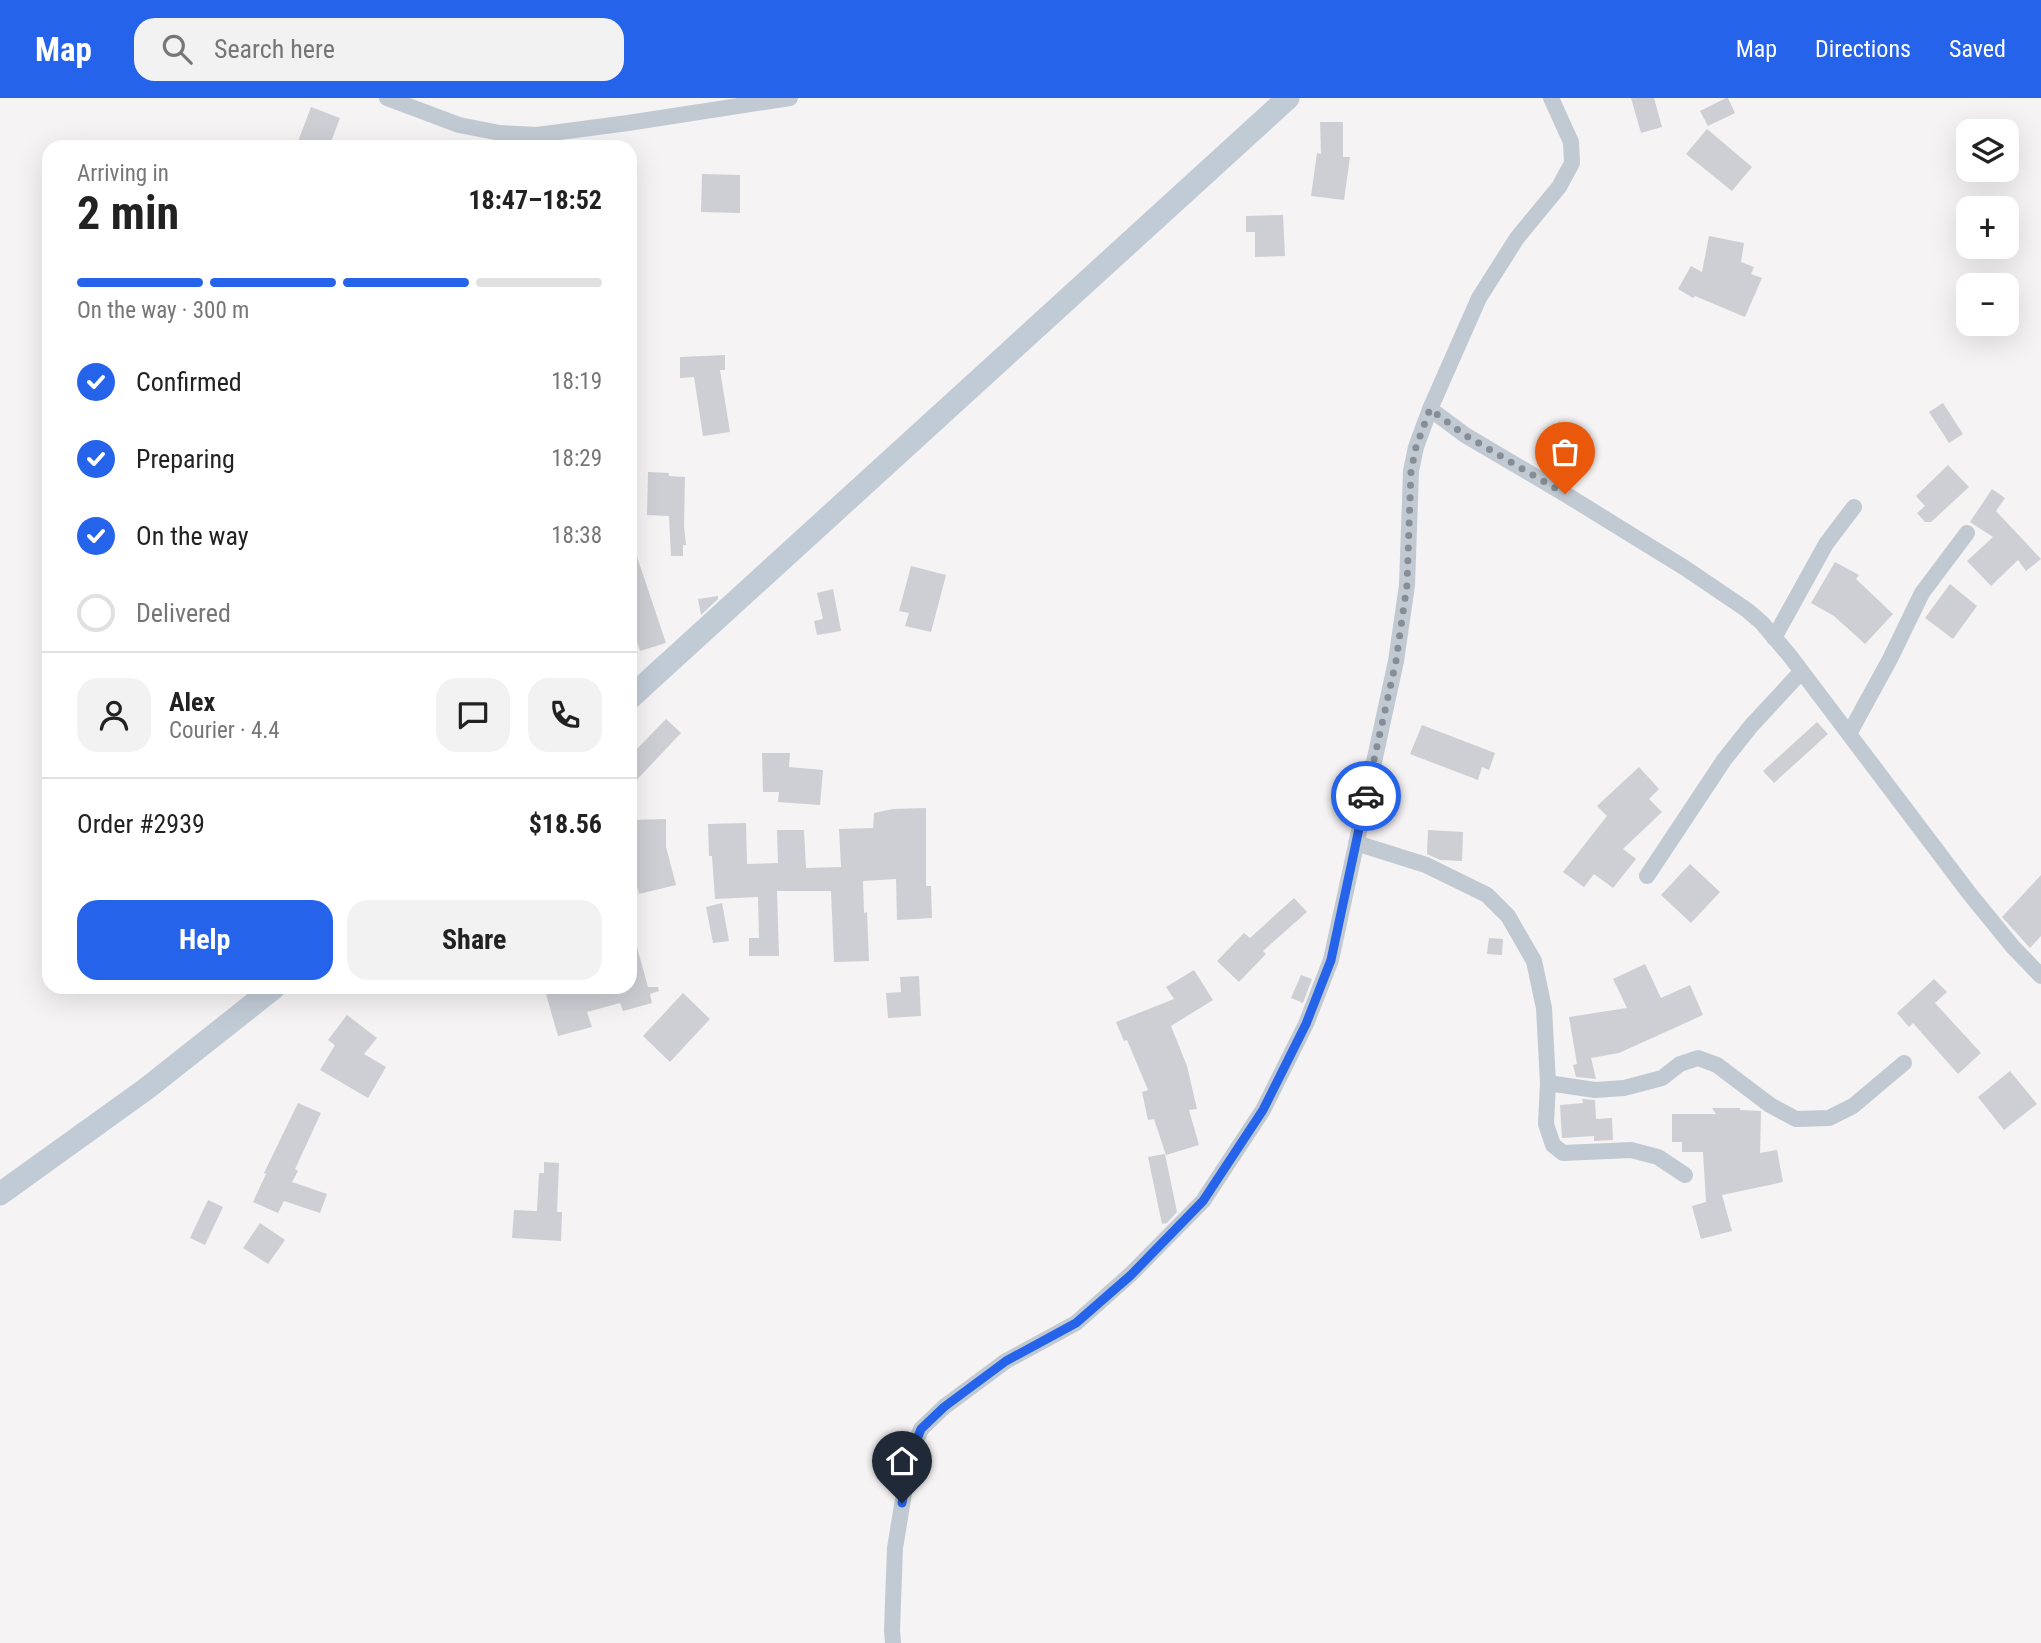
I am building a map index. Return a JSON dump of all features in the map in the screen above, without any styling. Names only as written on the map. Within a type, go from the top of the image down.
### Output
[{"type":"street","points":[[387,98],[459,125],[500,133],[537,135],[790,98]]},
{"type":"street","points":[[637,692],[1288,98]]},
{"type":"street","points":[[893,1643],[895,1548],[910,1457],[921,1429],[944,1407],[1006,1361],[1076,1323],[1131,1275],[1203,1201],[1263,1110],[1306,1024],[1331,960],[1396,661],[1407,585],[1411,471],[1416,447],[1479,298],[1517,238],[1559,187],[1572,163],[1571,142],[1551,98]]},
{"type":"street","points":[[1430,409],[1465,435],[1565,494],[1747,610],[1801,672],[1969,893],[2013,947],[2041,976]]},
{"type":"street","points":[[1774,638],[1826,544],[1854,507]]},
{"type":"street","points":[[1849,734],[1922,593],[1968,533]]},
{"type":"street","points":[[1647,876],[1724,760],[1801,672]]},
{"type":"street","points":[[1356,843],[1438,871],[1487,895],[1508,916],[1534,961],[1544,1008],[1548,1083],[1546,1124],[1553,1145],[1563,1153],[1631,1150],[1658,1157],[1685,1175]]},
{"type":"street","points":[[0,1194],[146,1089],[266,994]]},
{"type":"street","points":[[1548,1083],[1595,1090],[1624,1088],[1662,1078],[1680,1063],[1698,1058],[1717,1065],[1770,1105],[1796,1119],[1829,1118],[1853,1106],[1904,1063]]},
{"type":"building","points":[[1631,98],[1654,98],[1662,127],[1641,133]]},
{"type":"building","points":[[1726,98],[1735,113],[1708,126],[1700,111]]},
{"type":"building","points":[[311,107],[340,118],[332,140],[299,140]]},
{"type":"building","points":[[1320,122],[1343,122],[1343,157],[1350,157],[1344,200],[1311,196],[1317,153],[1321,154]]},
{"type":"building","points":[[1707,129],[1752,167],[1732,191],[1686,154]]},
{"type":"building","points":[[702,174],[740,175],[740,213],[701,212]]},
{"type":"building","points":[[1283,215],[1285,256],[1255,257],[1255,232],[1246,232],[1246,216]]},
{"type":"building","points":[[1709,236],[1744,243],[1741,262],[1754,267],[1751,274],[1762,278],[1745,317],[1695,296],[1693,298],[1678,289],[1691,266],[1702,272]]},
{"type":"building","points":[[725,355],[725,370],[720,370],[730,432],[703,436],[694,377],[680,378],[680,357]]},
{"type":"building","points":[[1943,403],[1963,434],[1949,443],[1929,412]]},
{"type":"building","points":[[1948,465],[1969,487],[1931,522],[1925,522],[1917,513],[1925,506],[1916,496]]},
{"type":"building","points":[[648,472],[685,477],[686,545],[683,545],[683,556],[671,556],[669,516],[647,515]]},
{"type":"building","points":[[1992,489],[2005,498],[1996,511],[2041,559],[2026,571],[2018,560],[1991,586],[1967,561],[1993,537],[1970,522]]},
{"type":"building","points":[[637,557],[666,643],[640,651],[637,642]]},
{"type":"building","points":[[1835,562],[1859,575],[1856,579],[1893,614],[1865,644],[1834,616],[1811,603]]},
{"type":"building","points":[[911,566],[946,575],[931,632],[905,626],[909,613],[899,611]]},
{"type":"building","points":[[1950,584],[1977,606],[1953,639],[1925,618]]},
{"type":"building","points":[[833,589],[841,631],[817,635],[814,621],[823,619],[817,593]]},
{"type":"building","points":[[718,596],[718,599],[701,615],[698,599]]},
{"type":"building","points":[[666,719],[681,733],[637,780],[637,749]]},
{"type":"building","points":[[1817,722],[1828,734],[1774,783],[1763,771]]},
{"type":"building","points":[[1422,725],[1495,753],[1489,770],[1482,767],[1478,780],[1410,754]]},
{"type":"building","points":[[762,753],[790,753],[789,767],[823,770],[820,805],[778,802],[779,792],[763,792]]},
{"type":"building","points":[[1639,767],[1659,789],[1649,799],[1662,812],[1623,849],[1636,859],[1613,888],[1594,874],[1584,887],[1563,872],[1607,816],[1597,806]]},
{"type":"building","points":[[926,808],[926,886],[931,886],[932,918],[897,920],[896,879],[863,881],[869,961],[834,962],[831,891],[777,891],[779,956],[749,956],[749,938],[759,938],[758,897],[715,899],[708,824],[746,823],[747,864],[778,863],[777,830],[804,830],[806,868],[841,867],[839,829],[873,828],[874,813],[893,809]]},
{"type":"building","points":[[666,819],[666,847],[676,885],[639,894],[637,820]]},
{"type":"building","points":[[1428,830],[1463,832],[1462,861],[1440,860],[1427,854]]},
{"type":"building","points":[[1690,864],[1720,892],[1691,923],[1661,895]]},
{"type":"building","points":[[2041,875],[2041,936],[2030,948],[2002,917]]},
{"type":"building","points":[[1294,898],[1307,912],[1263,951],[1266,954],[1239,982],[1217,961],[1244,933],[1250,938]]},
{"type":"building","points":[[722,903],[729,941],[713,943],[706,907]]},
{"type":"building","points":[[1489,938],[1503,939],[1502,955],[1487,954]]},
{"type":"building","points":[[637,947],[648,987],[658,987],[659,991],[650,994],[652,1003],[623,1011],[620,1003],[587,1012],[592,1027],[558,1036],[546,994],[637,994]]},
{"type":"building","points":[[1645,964],[1661,998],[1690,985],[1703,1015],[1619,1053],[1591,1058],[1596,1079],[1576,1077],[1573,1065],[1577,1064],[1569,1017],[1627,1008],[1613,979]]},
{"type":"building","points":[[1194,970],[1213,1000],[1171,1026],[1187,1066],[1197,1109],[1189,1110],[1199,1145],[1166,1155],[1154,1119],[1148,1120],[1142,1092],[1148,1090],[1127,1040],[1124,1041],[1116,1022],[1174,999],[1166,987]]},
{"type":"building","points":[[1301,975],[1312,979],[1303,1003],[1291,998]]},
{"type":"building","points":[[919,976],[921,1016],[888,1018],[886,993],[901,992],[900,977]]},
{"type":"building","points":[[1934,979],[1947,992],[1935,1003],[1981,1053],[1958,1074],[1913,1023],[1909,1027],[1897,1013]]},
{"type":"building","points":[[683,993],[710,1019],[670,1062],[643,1036]]},
{"type":"building","points":[[347,1015],[377,1038],[364,1054],[386,1067],[368,1098],[320,1070],[335,1045],[328,1040]]},
{"type":"building","points":[[2010,1071],[2037,1104],[2004,1130],[1978,1097]]},
{"type":"building","points":[[1582,1099],[1595,1100],[1596,1119],[1612,1118],[1613,1140],[1594,1141],[1594,1136],[1562,1138],[1560,1105],[1583,1103]]},
{"type":"building","points":[[298,1103],[321,1113],[295,1169],[298,1171],[292,1182],[327,1194],[320,1213],[284,1201],[278,1213],[253,1202]]},
{"type":"building","points":[[1712,1108],[1761,1111],[1760,1153],[1777,1150],[1783,1182],[1722,1195],[1732,1231],[1701,1239],[1692,1206],[1706,1202],[1703,1152],[1682,1152],[1682,1142],[1672,1142],[1672,1114],[1716,1114]]},
{"type":"building","points":[[1165,1154],[1177,1212],[1167,1223],[1162,1224],[1148,1157]]},
{"type":"building","points":[[544,1162],[559,1163],[557,1212],[562,1212],[561,1241],[512,1238],[514,1210],[537,1211],[539,1173],[544,1173]]},
{"type":"building","points":[[208,1200],[223,1207],[205,1245],[190,1238]]},
{"type":"building","points":[[260,1223],[285,1240],[268,1264],[243,1248]]},
{"type":"way so far","points":[[1366,796],[1396,661],[1407,585],[1411,471],[1416,447],[1430,409],[1465,435],[1565,494]]},
{"type":"route","points":[[902,1503],[910,1457],[921,1429],[944,1407],[1006,1361],[1076,1323],[1131,1275],[1203,1201],[1263,1110],[1306,1024],[1331,960],[1366,796]]}]
